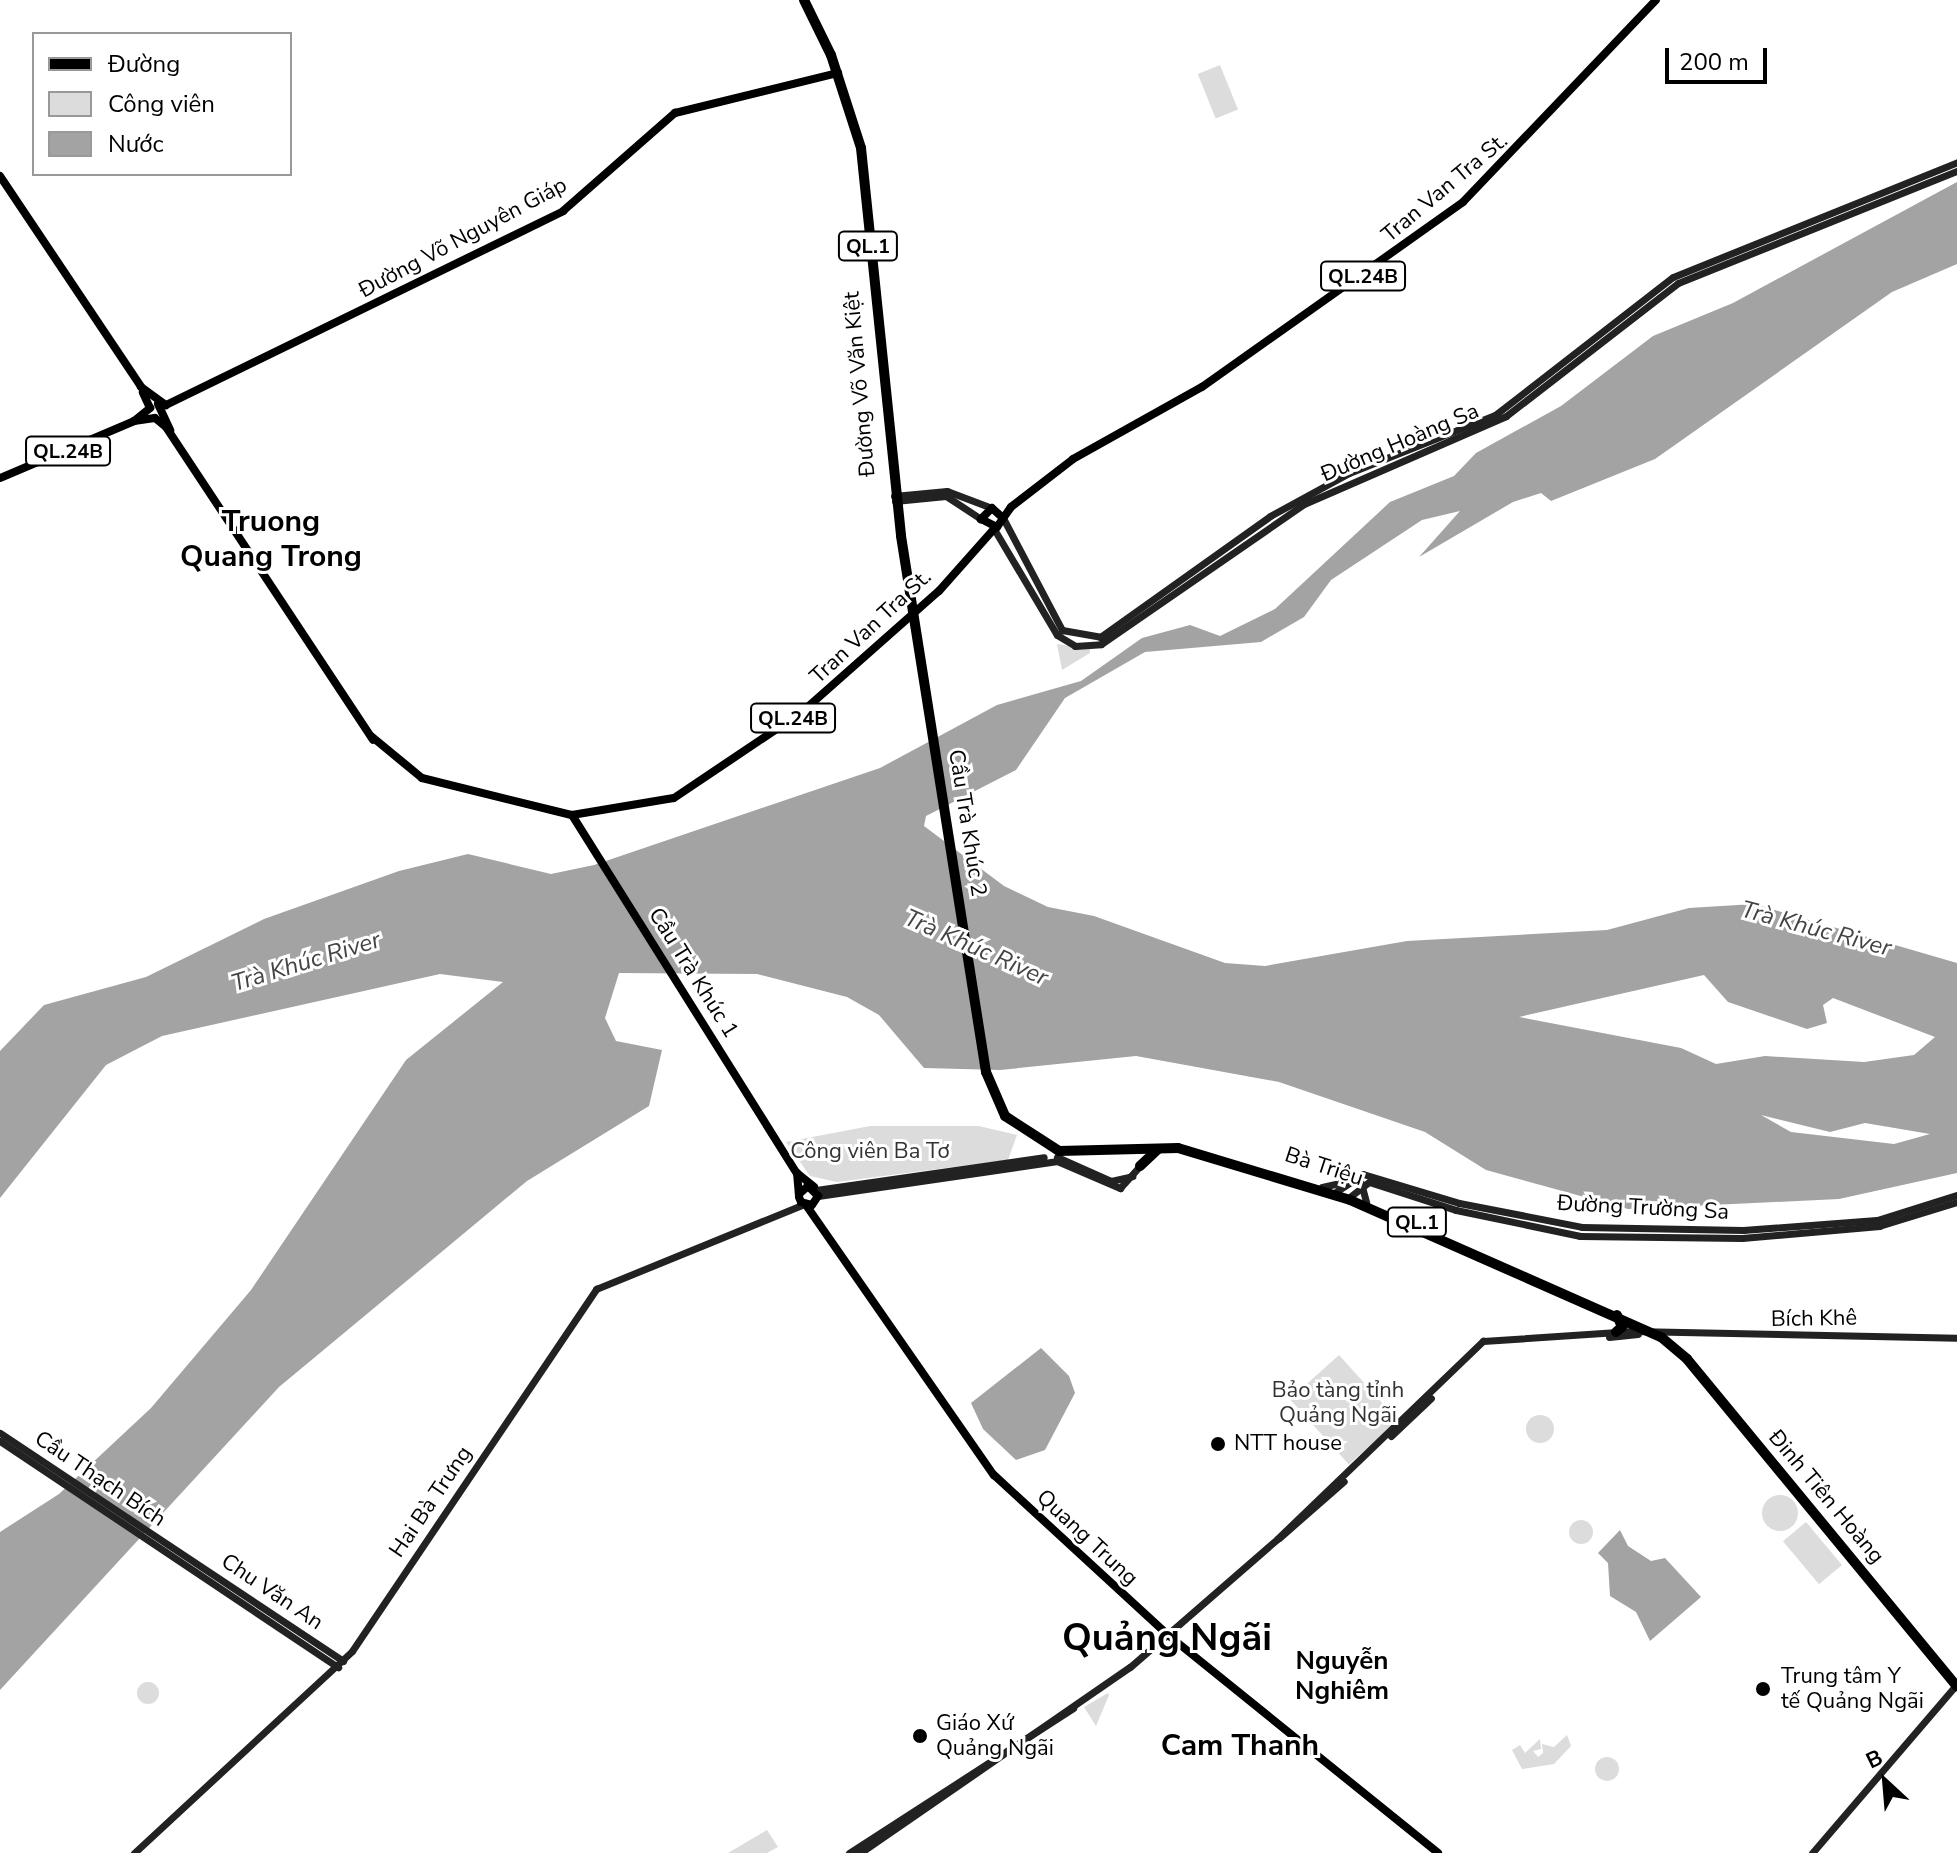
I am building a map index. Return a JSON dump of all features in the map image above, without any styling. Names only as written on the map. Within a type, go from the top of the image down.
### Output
[{"type":"highway","name":"Đường Võ Văn Kiệt","points":[[801,0],[835,73],[868,189],[891,461],[911,600]]},
{"type":"highway","name":"Đường Võ Văn Kiệt","points":[[835,73],[862,184],[895,499]]},
{"type":"highway","name":"Cầu Trà Khúc 2","points":[[911,600],[989,1084],[1005,1116],[1034,1141],[1066,1153],[1134,1154]]},
{"type":"highway","name":"Bà Triệu","points":[[1134,1154],[1163,1146],[1366,1202],[1666,1337]]},
{"type":"highway","points":[[1134,1154],[1163,1146]]},
{"type":"highway","name":"Bà Triệu","points":[[1134,1154],[1190,1147],[1336,1194]]},
{"type":"highway","name":"Bà Triệu","points":[[1350,1198],[1666,1337]]},
{"type":"highway","points":[[1616,1313],[1622,1327],[1616,1332]]},
{"type":"highway","name":"Đinh Tiên Hoàng","points":[[1666,1337],[1957,1677]]},
{"type":"highway","name":"Đinh Tiên Hoàng","points":[[1666,1337],[1957,1685]]},
{"type":"main road","name":"Tran Van Tra St.","points":[[993,508],[1024,495],[1107,437],[1241,361],[1463,202],[1656,0]]},
{"type":"main road","name":"Đường Võ Nguyên Giáp","points":[[134,421],[159,416],[183,399],[563,211],[675,113],[835,73]]},
{"type":"main road","name":"Đường Hoàng Sa","points":[[1822,223],[1957,162]]},
{"type":"main road","name":"Đường Hoàng Sa","points":[[1003,518],[1057,635],[1093,646],[1189,578],[1304,504],[1407,456],[1506,416],[1678,283],[1957,171]]},
{"type":"main road","points":[[0,176],[154,406]]},
{"type":"main road","name":"Đường Võ Nguyên Giáp","points":[[134,421],[154,406],[183,399]]},
{"type":"main road","name":"QL.24B","points":[[154,406],[191,467],[371,736],[422,778],[568,814]]},
{"type":"main road","name":"QL.24B","points":[[0,478],[134,421]]},
{"type":"main road","points":[[891,461],[897,480],[914,495],[954,498],[994,529]]},
{"type":"main road","points":[[895,499],[947,491],[993,508],[1003,518]]},
{"type":"main road","points":[[901,536],[902,510],[914,495]]},
{"type":"main road","name":"Tran Van Tra St.","points":[[568,814],[678,796],[832,689],[939,591],[972,548],[1024,495]]},
{"type":"main road","points":[[982,521],[993,508]]},
{"type":"main road","name":"Tran Van Tra St.","points":[[972,548],[982,521]]},
{"type":"main road","name":"Đường Hoàng Sa","points":[[994,529],[1036,590]]},
{"type":"main road","name":"Cầu Trà Khúc 1","points":[[568,814],[591,843],[797,1173]]},
{"type":"main road","name":"Bà Triệu","points":[[817,1193],[945,1173],[1057,1161],[1120,1188],[1133,1181],[1134,1154]]},
{"type":"main road","points":[[797,1173],[817,1193],[818,1215]]},
{"type":"main road","points":[[797,1173],[802,1200]]},
{"type":"main road","points":[[1322,1187],[1367,1180]]},
{"type":"main road","points":[[1350,1198],[1367,1180]]},
{"type":"main road","points":[[1366,1202],[1367,1180]]},
{"type":"main road","name":"Đường Trường Sa","points":[[1367,1180],[1459,1203],[1582,1227],[1837,1226],[1957,1195]]},
{"type":"main road","name":"Đường Trường Sa","points":[[1367,1180],[1456,1210],[1580,1236],[1838,1231],[1957,1202]]},
{"type":"main road","points":[[1336,1194],[1345,1181]]},
{"type":"main road","points":[[802,1200],[817,1193]]},
{"type":"main road","points":[[802,1200],[817,1193]]},
{"type":"main road","name":"Hai Bà Trưng","points":[[134,1853],[341,1664],[596,1289],[802,1200]]},
{"type":"main road","name":"Quang Trung","points":[[802,1200],[818,1215],[972,1451],[1168,1635],[1438,1853]]},
{"type":"main road","points":[[1544,1335],[1638,1334]]},
{"type":"main road","points":[[850,1853],[1073,1708],[1168,1635],[1333,1489],[1483,1343],[1544,1335],[1638,1334]]},
{"type":"main road","name":"Bích Khê","points":[[1638,1334],[1666,1337],[1957,1338]]},
{"type":"main road","name":"Cầu Thạch Bích","points":[[0,1433],[179,1557]]},
{"type":"main road","name":"Cầu Thạch Bích","points":[[0,1441],[179,1557]]},
{"type":"main road","name":"Chu Văn An","points":[[179,1557],[341,1664]]},
{"type":"main road","points":[[1812,1853],[1957,1685]]},
{"type":"main road","points":[[860,1853],[929,1804]]},
{"type":"green space","points":[[1220,65],[1238,110],[1216,118],[1198,74]]},
{"type":"green space","points":[[1057,644],[1090,649],[1090,653],[1062,670]]},
{"type":"green space","name":"Công viên Ba Tơ","points":[[870,1126],[979,1126],[1017,1135],[1008,1160],[837,1182],[810,1176],[786,1142]]},
{"type":"green space","name":"Bảo tàng tỉnh Quảng Ngãi","points":[[1339,1355],[1398,1420],[1349,1465],[1290,1399]]},
{"type":"green space","points":[[1540,1415],[1550,1419],[1554,1429],[1550,1439],[1540,1443],[1530,1439],[1526,1429],[1530,1419]]},
{"type":"green space","points":[[1780,1495],[1793,1500],[1798,1513],[1793,1526],[1780,1531],[1767,1526],[1762,1513],[1767,1500]]},
{"type":"green space","points":[[1581,1520],[1589,1524],[1593,1532],[1589,1540],[1581,1544],[1573,1540],[1569,1532],[1573,1524]]},
{"type":"green space","points":[[1806,1522],[1842,1565],[1819,1584],[1783,1541]]},
{"type":"green space","points":[[144,1682],[152,1682],[159,1693],[152,1704],[144,1704],[137,1697],[137,1689]]},
{"type":"green space","points":[[1109,1695],[1096,1726],[1084,1707]]},
{"type":"green space","points":[[1567,1735],[1571,1746],[1554,1764],[1522,1769],[1512,1750],[1520,1745],[1525,1753],[1540,1739],[1541,1749],[1533,1751],[1538,1757],[1543,1753],[1542,1744],[1554,1747]]},
{"type":"green space","points":[[1607,1757],[1616,1760],[1619,1769],[1616,1778],[1607,1781],[1598,1778],[1595,1769],[1598,1760]]},
{"type":"green space","points":[[767,1830],[778,1847],[767,1853],[728,1853]]},
{"type":"water","name":"Trà Khúc River","points":[[1957,182],[1957,264],[1892,292],[1655,459],[1551,501],[1541,493],[1513,502],[1419,557],[1460,511],[1422,520],[1331,580],[1304,617],[1261,642],[1145,652],[1065,698],[1016,770],[926,816],[924,826],[1004,886],[1048,907],[1094,916],[1225,963],[1265,966],[1407,941],[1607,930],[1689,908],[1754,904],[1957,963],[1957,1173],[1839,1199],[1628,1209],[1486,1170],[1425,1132],[1279,1082],[1136,1056],[1000,1070],[924,1068],[879,1015],[847,997],[757,974],[619,973],[605,1018],[616,1041],[662,1050],[649,1106],[527,1181],[279,1387],[0,1690],[0,1532],[59,1494],[151,1408],[251,1290],[406,1060],[503,982],[440,974],[162,1036],[106,1065],[0,1198],[0,1051],[44,1005],[146,977],[264,919],[399,871],[468,854],[551,874],[594,865],[880,768],[997,705],[1081,681],[1142,638],[1190,625],[1220,636],[1275,609],[1390,502],[1454,476],[1476,453],[1561,406],[1653,336],[1733,303]],"holes":[[[1704,975],[1728,1002],[1807,1029],[1827,1023],[1823,1005],[1833,998],[1935,1037],[1914,1055],[1864,1062],[1765,1056],[1716,1064],[1681,1048],[1519,1017]],[[1761,1115],[1830,1132],[1865,1123],[1930,1134],[1894,1144],[1791,1132]]]},
{"type":"water","points":[[1041,1348],[1069,1376],[1075,1393],[1045,1450],[1016,1460],[983,1429],[971,1403]]},
{"type":"water","points":[[1620,1530],[1628,1546],[1651,1561],[1665,1558],[1701,1597],[1650,1641],[1636,1612],[1610,1596],[1608,1563],[1598,1553]]},
{"type":"place","name":"NTT house","points":[[1218,1444]]},
{"type":"place","name":"Trung tâm Y tế Quảng Ngãi","points":[[1763,1689]]},
{"type":"place","name":"Giáo Xứ Quảng Ngãi","points":[[920,1736]]},
{"type":"district","name":"Truong Quang Trong","points":[[271,539]]},
{"type":"district","name":"Quảng Ngãi","points":[[1167,1638]]},
{"type":"district","name":"Nguyễn Nghiêm","points":[[1342,1676]]},
{"type":"district","name":"Cam Thanh","points":[[1240,1746]]}]
